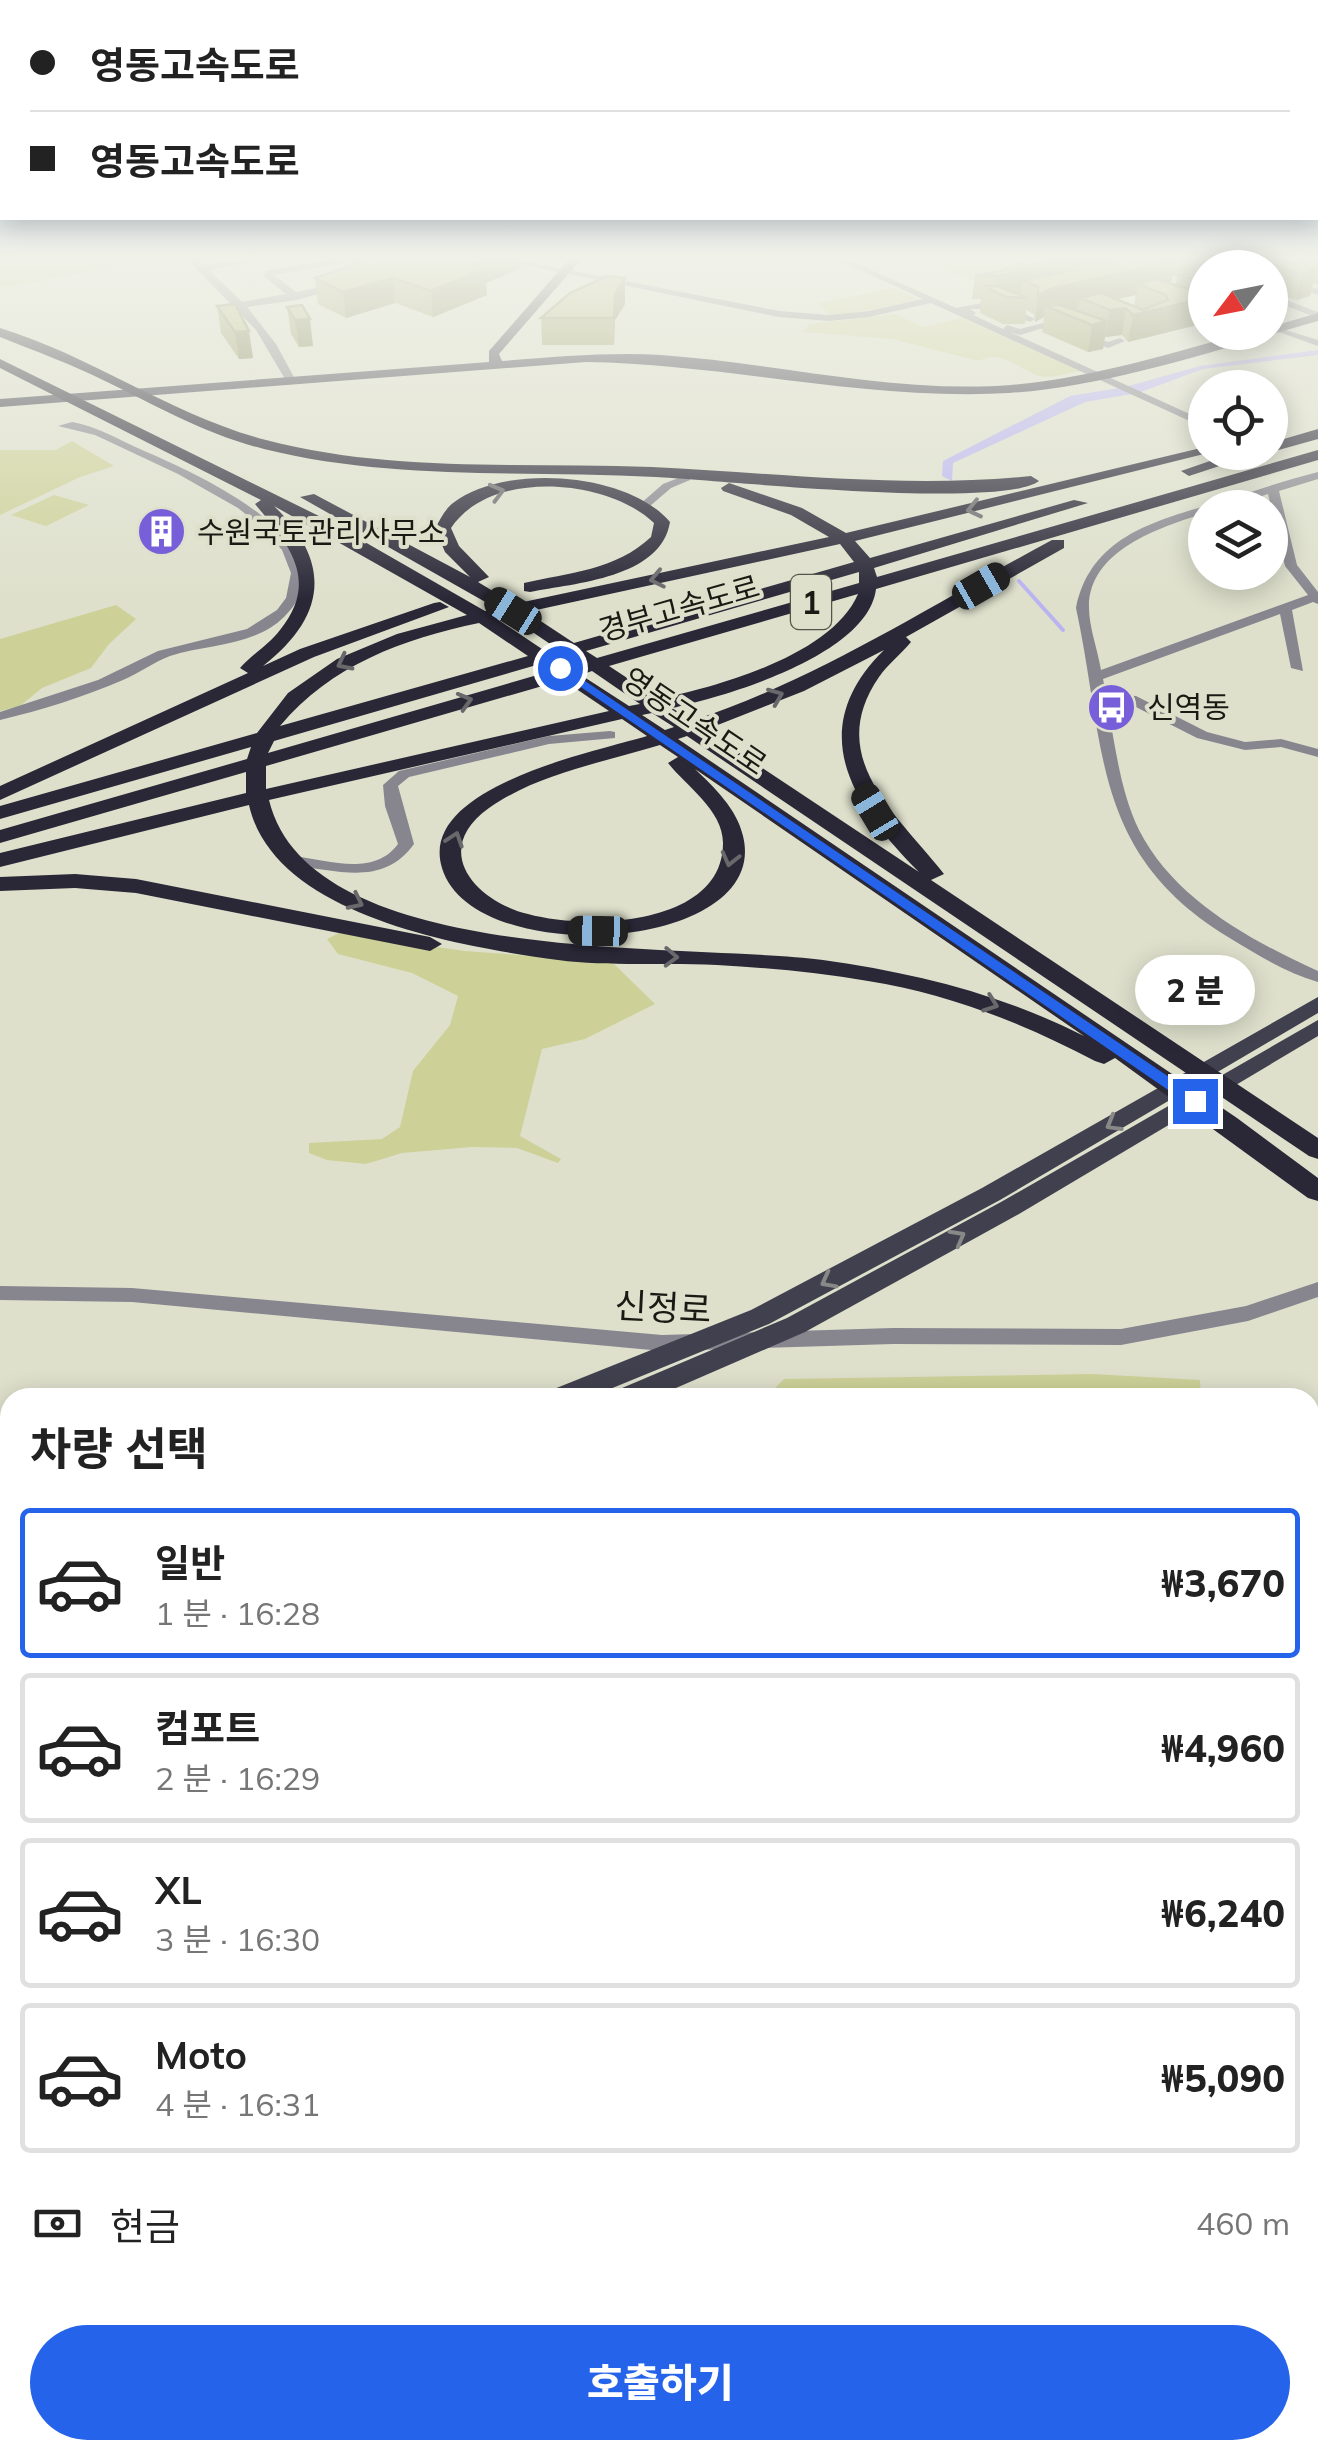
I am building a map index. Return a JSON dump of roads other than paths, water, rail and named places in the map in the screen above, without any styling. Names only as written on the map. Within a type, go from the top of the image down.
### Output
[{"type":"highway","name":"영동고속도로","points":[[15,371],[213,469],[434,586],[902,898],[1228,1124],[1318,1192]]},
{"type":"highway","name":"영동고속도로","points":[[51,371],[472,579],[1318,1150]]},
{"type":"highway","points":[[93,371],[234,436],[326,458],[422,467],[614,471],[876,487],[958,487],[1050,478],[1188,455]]},
{"type":"highway","points":[[1288,432],[1318,425]]},
{"type":"highway","points":[[1288,443],[1318,434]]},
{"type":"highway","name":"경부고속도로","points":[[0,836],[1318,455]]},
{"type":"highway","points":[[573,953],[460,938],[418,927],[342,895],[294,862],[268,833],[257,806],[253,759],[260,742],[294,697],[357,656],[465,620],[929,520],[1188,456]]},
{"type":"highway","points":[[188,708],[257,663],[275,646],[299,614],[310,580],[304,552],[282,521],[213,469]]},
{"type":"highway","name":"경부고속도로","points":[[0,813],[1192,470]]},
{"type":"highway","points":[[0,860],[206,808],[714,692],[798,658],[848,620],[866,598],[866,571],[848,543],[820,522],[761,497],[686,478],[614,471]]},
{"type":"highway","points":[[0,794],[364,631],[435,608],[578,576],[630,560],[654,545],[662,533],[662,522],[646,504],[602,488],[556,483],[504,489],[470,500],[448,516],[444,534],[472,579]]},
{"type":"highway","points":[[631,716],[691,776],[724,818],[734,851],[732,864],[716,890],[674,916],[621,930],[552,928],[505,915],[477,899],[452,869],[453,835],[468,814],[492,797],[526,782],[736,712],[797,688],[1072,537],[1171,499]]},
{"type":"highway","points":[[961,598],[895,647],[866,686],[851,722],[852,760],[863,792],[900,843],[1010,940]]},
{"type":"highway","points":[[0,884],[75,881],[136,886],[398,940],[506,951],[766,961],[849,970],[930,986],[1016,1014],[1228,1124]]},
{"type":"main road","points":[[0,403],[395,371]]},
{"type":"main road","points":[[763,371],[921,389],[1009,389],[1117,371]]},
{"type":"main road","points":[[630,1386],[991,1194],[1318,1004]]},
{"type":"main road","points":[[630,1386],[796,1325],[1010,1208],[1318,1027]]},
{"type":"street","points":[[285,371],[290,380]]},
{"type":"street","points":[[1091,371],[1188,417]]},
{"type":"street","points":[[0,716],[51,704],[168,652],[248,633],[282,613],[294,596],[297,574],[293,560],[261,518],[153,459],[78,426],[63,426]]},
{"type":"street","points":[[1270,490],[1317,477]]},
{"type":"street","points":[[646,504],[667,486],[686,478]]},
{"type":"street","points":[[1096,677],[1316,598],[1290,566],[1273,489]]},
{"type":"street","points":[[1188,516],[1136,535],[1116,548],[1088,581],[1082,608],[1120,800],[1149,863],[1205,911],[1282,962],[1318,977]]},
{"type":"street","points":[[1285,610],[1298,668]]},
{"type":"street","points":[[1100,698],[1131,699],[1202,735],[1245,746],[1280,743],[1318,752]]},
{"type":"street","points":[[294,862],[360,868],[396,859],[406,844],[392,806],[390,786],[404,774],[549,740],[610,736]]},
{"type":"street","name":"신정로","points":[[0,1293],[132,1294],[662,1343],[720,1343],[893,1336],[1121,1337],[1248,1313],[1318,1290]]},
{"type":"waterway","points":[[1019,581],[1063,630]]},
{"type":"place","name":"수원국토관리사무소","points":[[162,532]]},
{"type":"place","name":"신역동","points":[[1112,707]]}]
